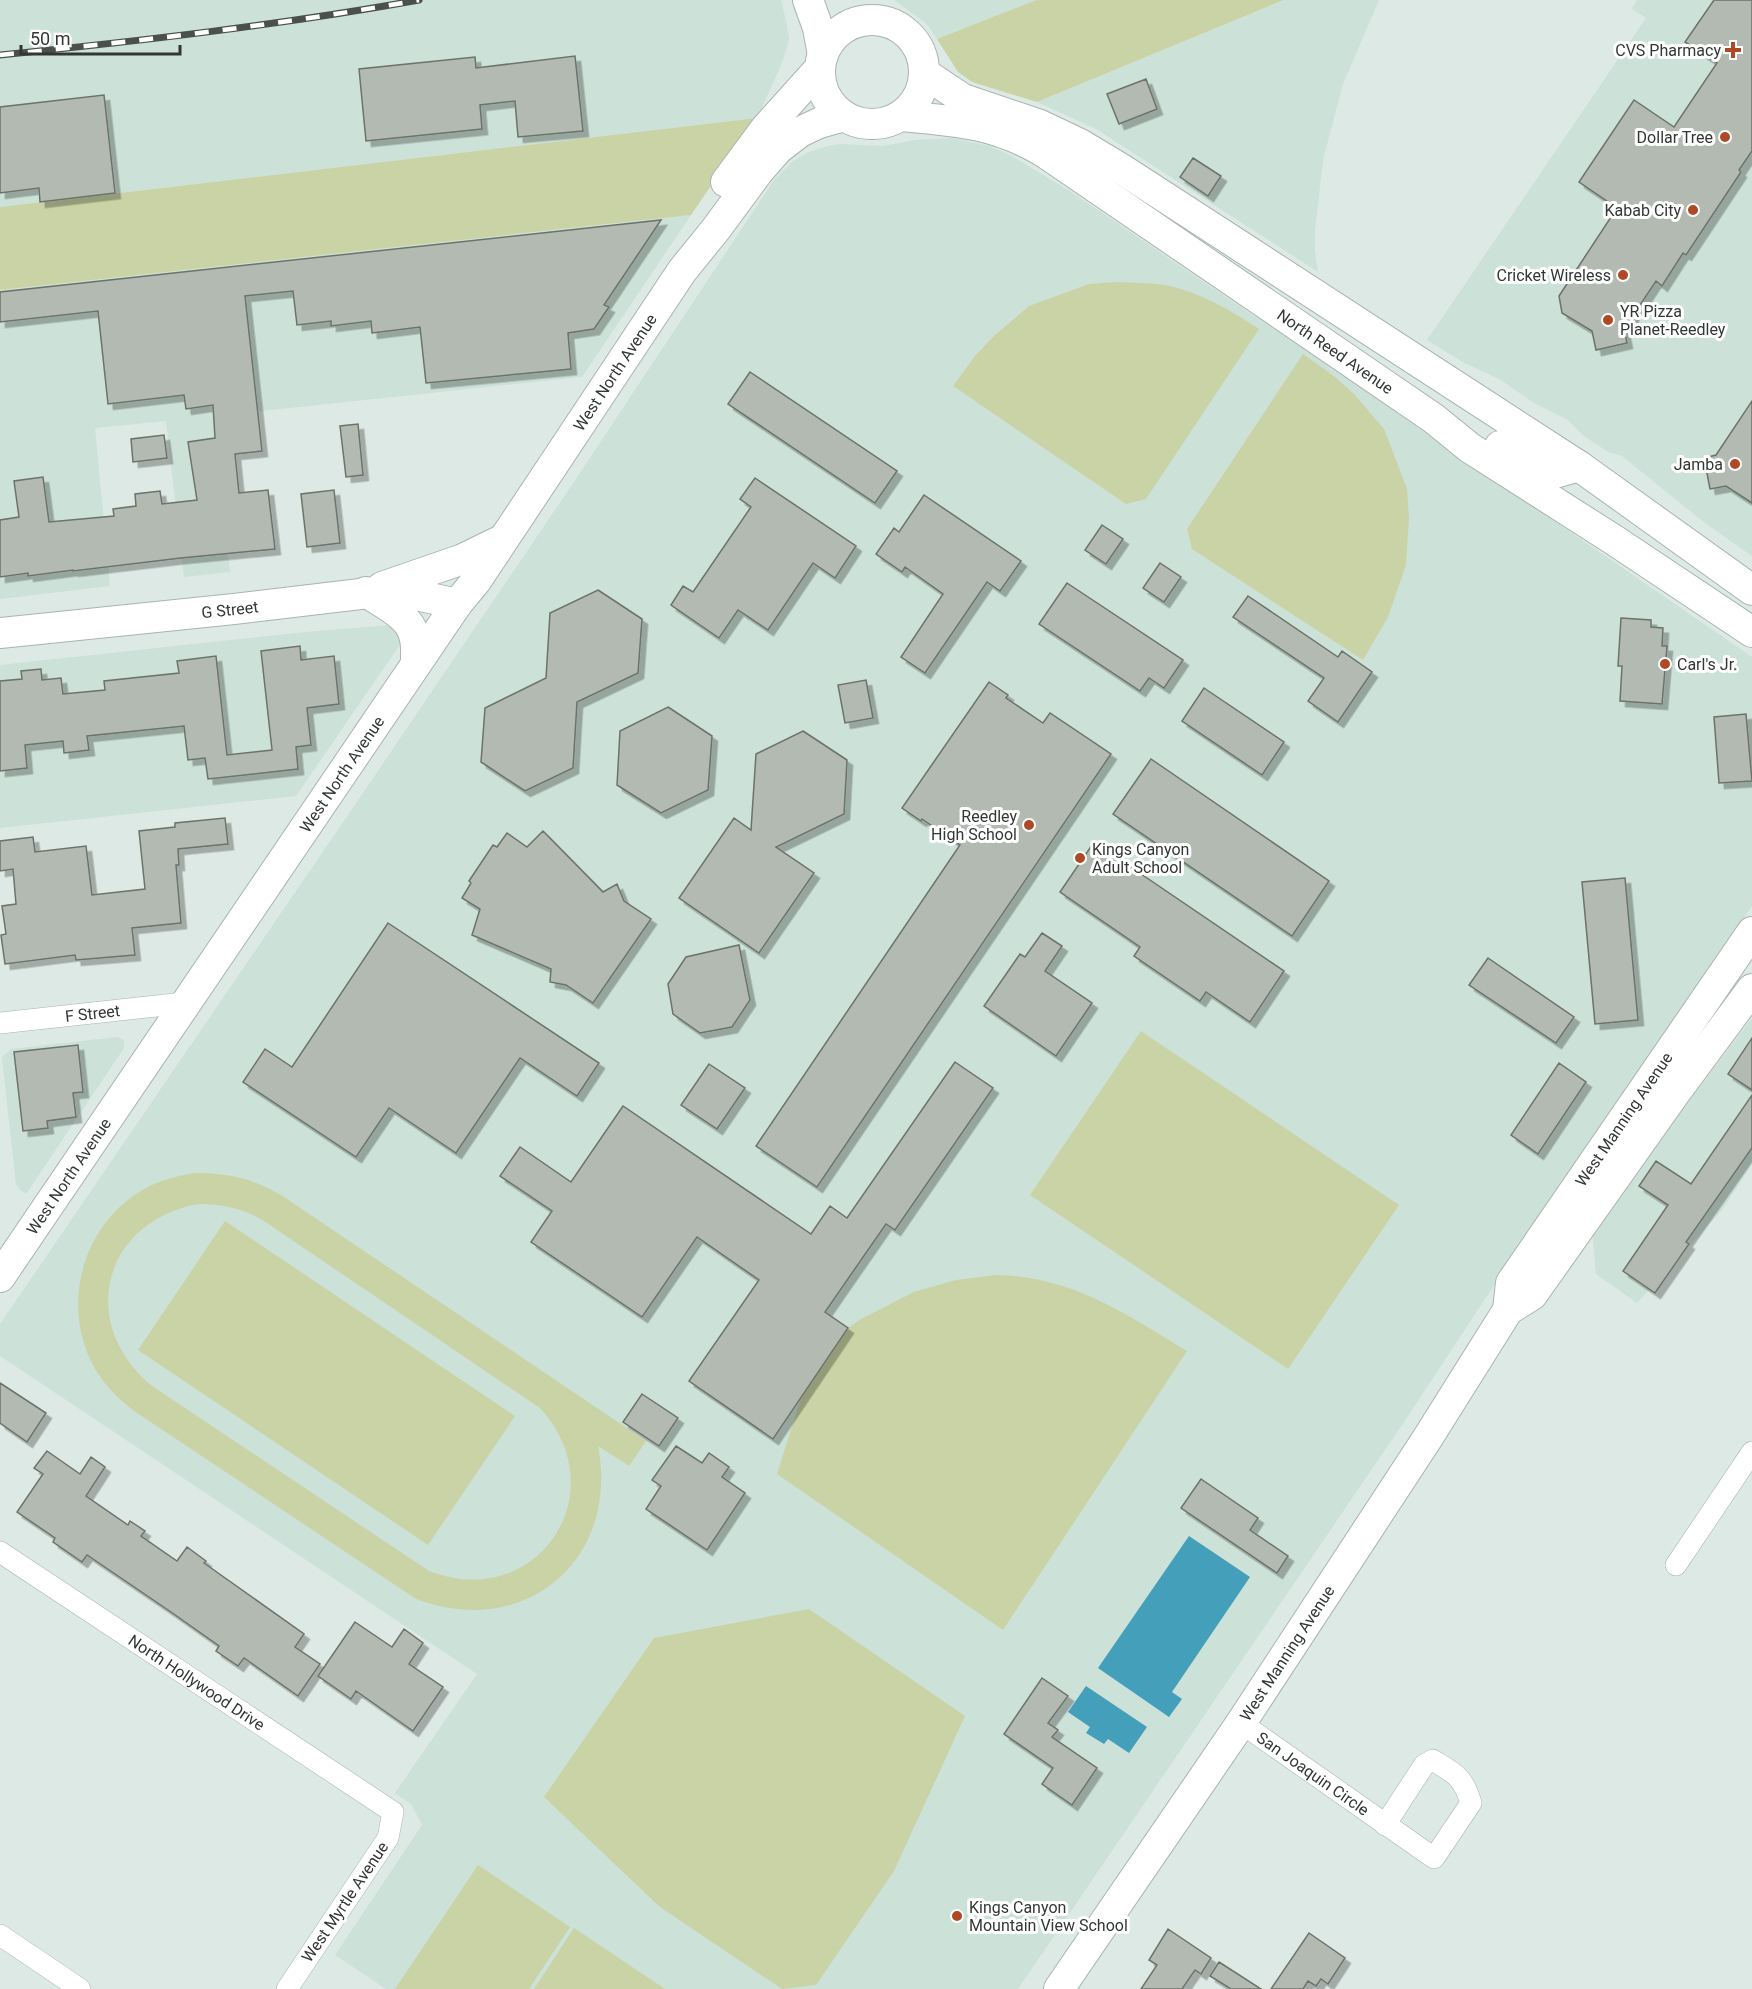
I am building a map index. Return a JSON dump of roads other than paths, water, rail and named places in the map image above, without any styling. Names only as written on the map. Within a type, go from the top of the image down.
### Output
[{"type":"street","points":[[808,0],[818,28],[824,92],[829,102],[844,116],[865,124],[890,122],[910,108],[922,86],[923,60],[910,36],[900,28],[864,10],[829,43],[822,62]]},
{"type":"street","name":"West North Avenue","points":[[682,271],[704,215],[730,175],[822,62]]},
{"type":"street","points":[[924,73],[972,103],[1025,119],[1080,144],[1578,466],[1752,590]]},
{"type":"street","name":"West North Avenue","points":[[1,1270],[457,603],[476,581],[682,271],[778,149],[800,132],[819,123],[844,116]]},
{"type":"street","name":"North Reed Avenue","points":[[901,116],[981,126],[1012,135],[1044,153],[1433,418],[1470,448],[1752,632]]},
{"type":"street","points":[[1102,192],[1148,219],[1190,236],[1219,252],[1236,258],[1263,261]]},
{"type":"street","points":[[1433,418],[1480,436],[1544,470],[1558,472],[1578,466]]},
{"type":"street","points":[[1614,540],[1626,537],[1643,539],[1699,575],[1752,595]]},
{"type":"street","points":[[366,592],[463,559],[502,540]]},
{"type":"street","name":"G Street","points":[[0,633],[394,590],[457,603]]},
{"type":"street","points":[[366,592],[397,612],[410,626],[414,634],[416,664]]},
{"type":"street","name":"West Manning Avenue","points":[[1508,1310],[1511,1283],[1752,932]]},
{"type":"street","name":"West Manning Avenue","points":[[1059,1989],[1241,1722],[1428,1439],[1508,1310],[1532,1294],[1752,989]]},
{"type":"street","name":"F Street","points":[[0,1023],[184,1003]]},
{"type":"street","points":[[1676,1565],[1752,1452]]},
{"type":"street","name":"North Hollywood Drive","points":[[0,1552],[393,1812]]},
{"type":"street","name":"San Joaquin Circle","points":[[1241,1722],[1385,1825],[1434,1858],[1471,1803],[1466,1788],[1458,1776],[1432,1760],[1424,1765],[1385,1825]]},
{"type":"street","name":"West Myrtle Avenue","points":[[287,1989],[388,1838],[393,1812]]},
{"type":"street","points":[[0,1935],[80,1989]]},
{"type":"water","points":[[1189,1536],[1250,1577],[1172,1692],[1182,1699],[1169,1717],[1098,1668]]},
{"type":"water","points":[[1086,1686],[1147,1727],[1129,1753],[1108,1739],[1104,1744],[1086,1733],[1090,1727],[1068,1712]]},
{"type":"railway","points":[[0,55],[210,32],[419,0]]},
{"type":"place","name":"CVS Pharmacy","points":[[1733,50]]},
{"type":"place","name":"Dollar Tree","points":[[1725,137]]},
{"type":"place","name":"Kabab City","points":[[1693,210]]},
{"type":"place","name":"Cricket Wireless","points":[[1623,275]]},
{"type":"place","name":"YR Pizza Planet-Reedley","points":[[1608,320]]},
{"type":"place","name":"Jamba","points":[[1735,464]]},
{"type":"place","name":"Carl's Jr.","points":[[1665,664]]},
{"type":"place","name":"Reedley High School","points":[[1029,825]]},
{"type":"place","name":"Kings Canyon Adult School","points":[[1080,858]]},
{"type":"place","name":"Kings Canyon Mountain View School","points":[[957,1916]]}]
